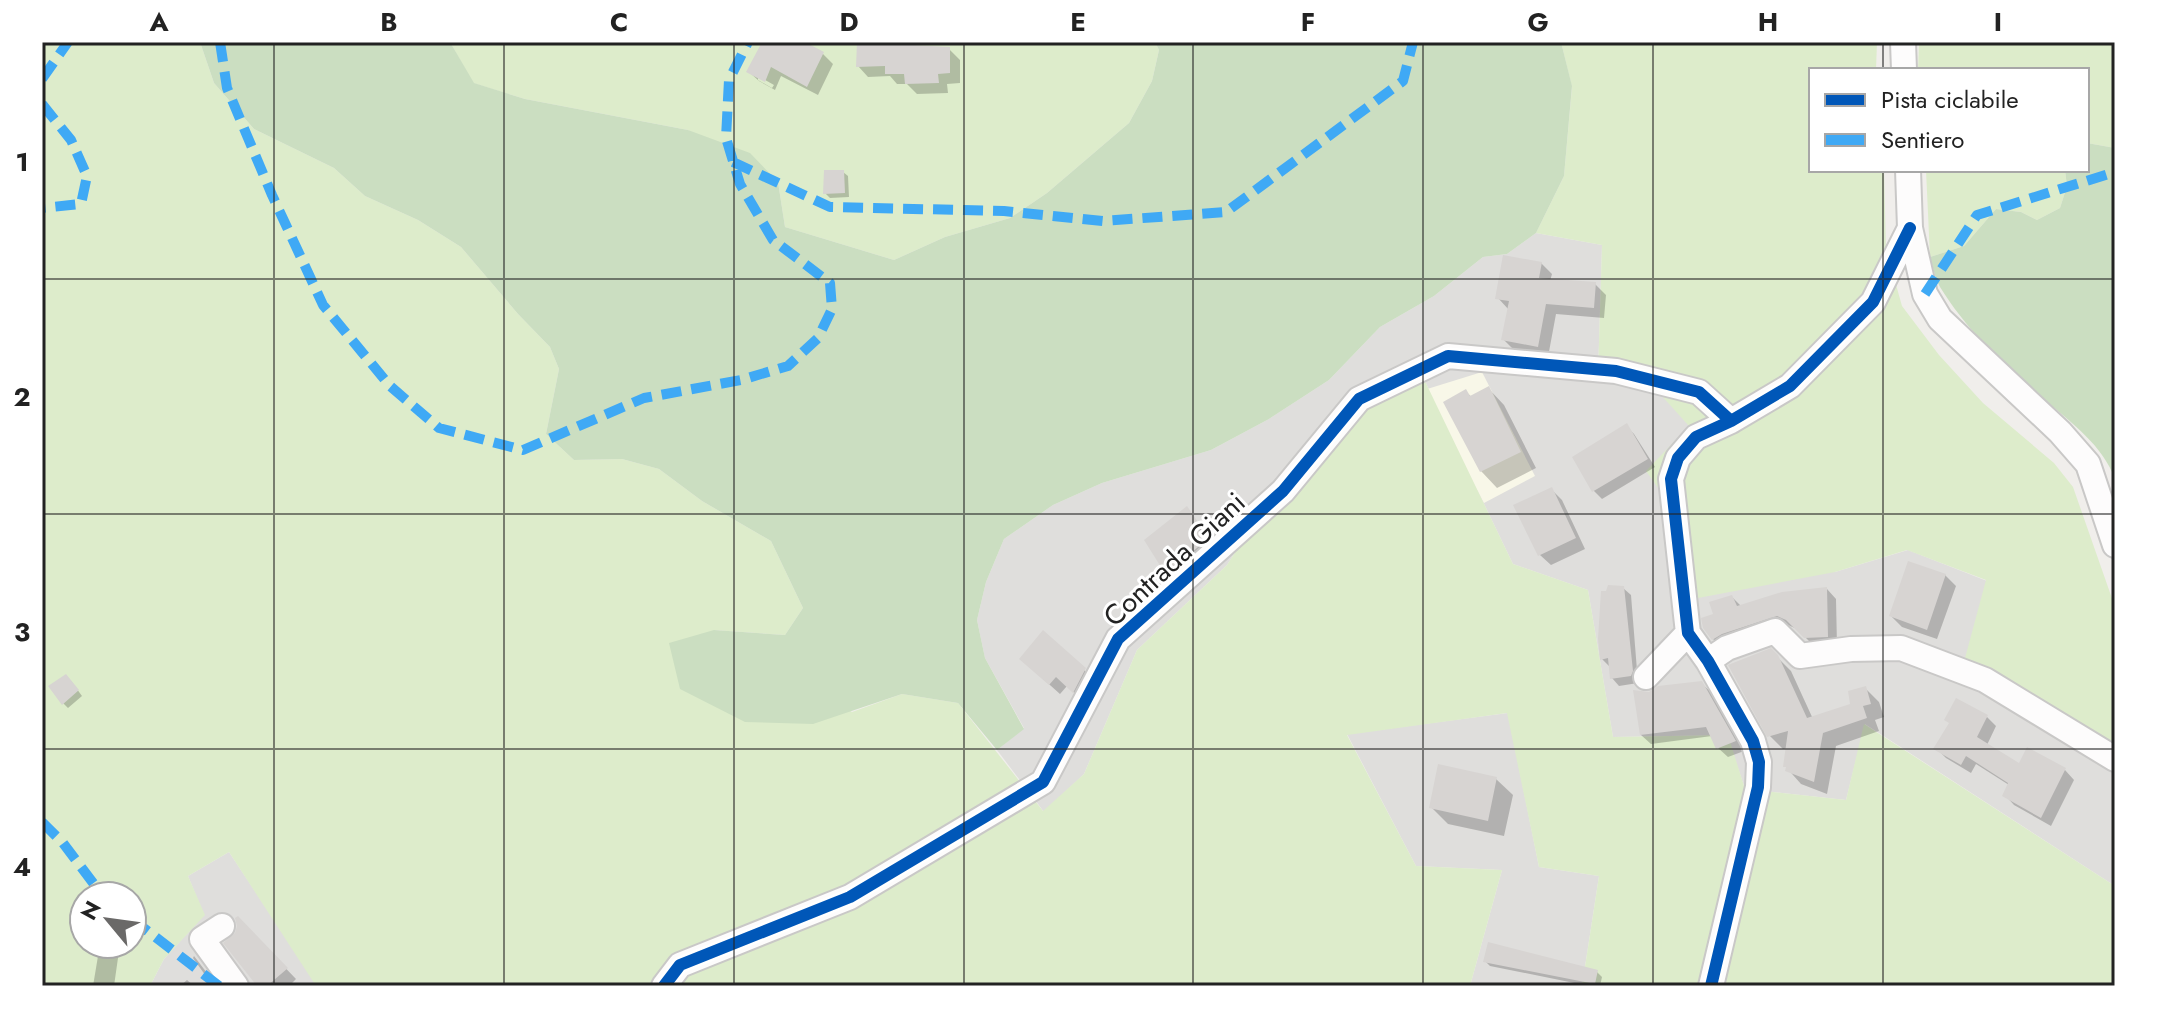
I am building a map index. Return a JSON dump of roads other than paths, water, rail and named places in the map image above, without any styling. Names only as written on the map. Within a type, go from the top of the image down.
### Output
[{"type":"street","points":[[1903,42],[1904,68]]},
{"type":"street","points":[[1908,172],[1910,228],[1925,294],[1940,319],[2060,432],[2088,464],[2115,545]]},
{"type":"street","points":[[1711,986],[1758,787],[1759,762],[1753,741],[1708,661],[1688,633],[1671,479],[1678,458],[1696,437],[1731,421],[1790,386],[1873,302],[1910,228]]},
{"type":"street","name":"Contrada Giani","points":[[664,986],[680,965],[850,897],[1043,782],[1118,639],[1283,491],[1359,399],[1448,356],[1490,358],[1616,371],[1685,388],[1699,392],[1731,421]]},
{"type":"street","points":[[1708,661],[1727,648],[1775,631],[1800,656],[1851,649],[1901,648],[1985,680],[2115,759]]},
{"type":"street","points":[[1646,677],[1688,633]]},
{"type":"street","points":[[222,926],[202,939],[236,986]]}]
